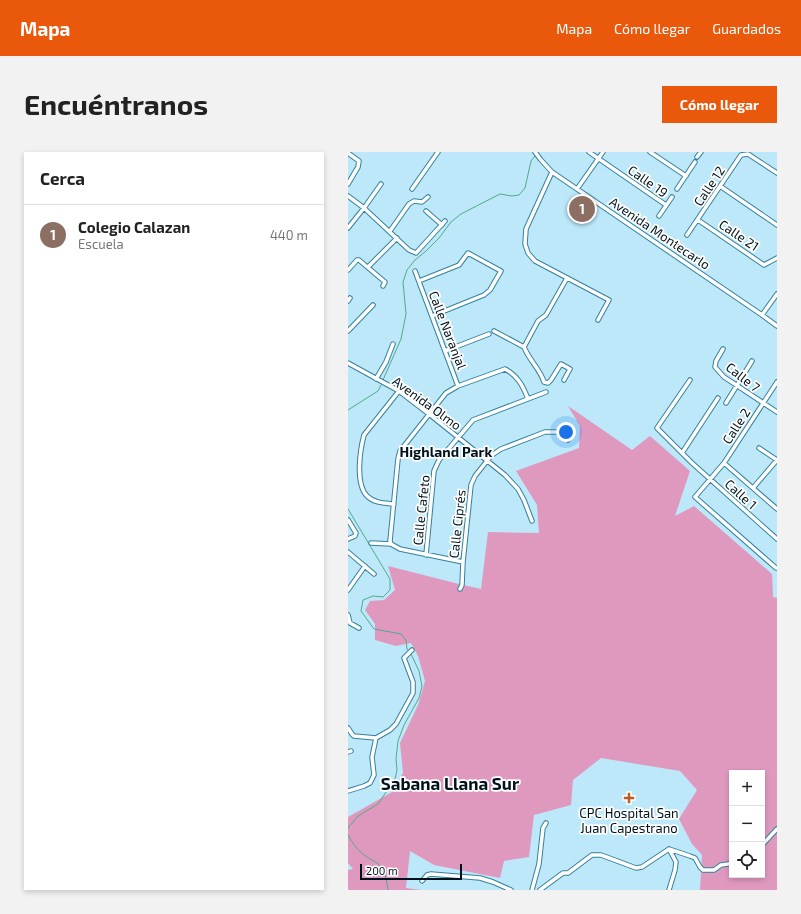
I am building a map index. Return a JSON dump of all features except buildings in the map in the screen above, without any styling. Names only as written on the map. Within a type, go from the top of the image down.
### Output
[{"type":"street","points":[[412,189],[438,152]]},
{"type":"street","name":"Avenida Montecarlo","points":[[535,152],[540,160],[552,172],[762,314],[777,326]]},
{"type":"street","name":"Calle 19","points":[[589,152],[666,205],[658,216]]},
{"type":"street","points":[[577,189],[602,152]]},
{"type":"street","points":[[650,152],[686,176]]},
{"type":"street","points":[[697,157],[701,152]]},
{"type":"street","points":[[348,153],[359,161],[358,167],[348,184]]},
{"type":"street","points":[[748,153],[777,173]]},
{"type":"street","name":"Calle 12","points":[[687,235],[741,155],[748,153]]},
{"type":"street","points":[[677,188],[695,162]]},
{"type":"street","points":[[552,172],[526,230],[525,244],[528,254],[535,261],[609,300],[598,320]]},
{"type":"street","points":[[348,228],[381,184]]},
{"type":"street","points":[[720,186],[777,225]]},
{"type":"street","points":[[348,196],[390,231],[409,250],[416,253],[445,221]]},
{"type":"street","points":[[390,231],[409,204],[414,200],[422,202],[428,197]]},
{"type":"street","points":[[666,205],[672,197]]},
{"type":"street","points":[[426,211],[442,225]]},
{"type":"street","name":"Calle 21","points":[[698,220],[764,265],[777,258]]},
{"type":"street","points":[[368,267],[397,238]]},
{"type":"street","points":[[419,281],[459,265],[468,253],[501,271],[490,290],[484,296],[432,316]]},
{"type":"street","points":[[348,270],[357,260],[359,260],[385,282],[383,286]]},
{"type":"street","name":"Calle Naranjal","points":[[415,271],[458,386]]},
{"type":"street","points":[[524,347],[538,321],[546,315],[566,278]]},
{"type":"street","points":[[762,314],[777,294]]},
{"type":"street","points":[[348,331],[373,305]]},
{"type":"street","points":[[494,331],[524,347],[527,355],[538,368],[544,382],[548,383],[551,380],[561,364],[570,368],[564,380]]},
{"type":"street","points":[[445,351],[489,334]]},
{"type":"street","points":[[376,379],[386,362],[393,344]]},
{"type":"street","name":"Calle 7","points":[[723,348],[716,361],[715,367],[724,377],[736,386],[777,412]]},
{"type":"street","points":[[726,403],[752,362]]},
{"type":"street","name":"Avenida Olmo","points":[[348,363],[399,391],[505,475],[518,489],[532,521]]},
{"type":"street","points":[[391,544],[390,540],[400,451],[446,393],[458,386],[505,369],[512,372],[521,383],[528,399]]},
{"type":"street","name":"Calle 1","points":[[690,380],[657,428],[710,479],[777,539]]},
{"type":"street","name":"Calle 2","points":[[775,567],[695,497],[724,463],[777,382]]},
{"type":"street","points":[[394,504],[376,502],[367,496],[361,487],[359,474],[364,435],[399,391]]},
{"type":"street","name":"Calle Cafeto","points":[[426,554],[434,471],[439,460],[473,420],[546,392]]},
{"type":"street","points":[[682,453],[718,398]]},
{"type":"street","name":"Calle Ciprés","points":[[460,589],[462,585],[471,485],[475,476],[492,455],[501,449],[545,432],[557,432],[568,440]]},
{"type":"street","points":[[753,488],[777,460],[759,448]]},
{"type":"street","points":[[724,463],[777,508]]},
{"type":"street","points":[[348,520],[356,533],[355,536],[348,539]]},
{"type":"street","points":[[371,543],[391,544],[400,549],[463,562]]},
{"type":"street","points":[[348,552],[374,574]]},
{"type":"street","points":[[348,590],[365,566]]},
{"type":"street","points":[[348,615],[350,623],[358,628]]},
{"type":"street","points":[[348,728],[354,736],[376,738],[390,730],[396,724],[413,693],[413,682],[404,658],[412,650]]},
{"type":"street","points":[[348,791],[370,783],[374,775],[372,757],[376,738]]},
{"type":"street","points":[[532,890],[539,864],[543,828],[546,823]]},
{"type":"street","points":[[765,842],[777,829]]},
{"type":"street","points":[[669,849],[695,858],[703,870],[714,870],[721,865],[729,864]]},
{"type":"street","points":[[540,890],[563,873],[568,873],[592,855],[601,855],[636,868],[642,867],[669,849]]},
{"type":"street","points":[[669,849],[676,862],[676,870],[669,890]]},
{"type":"street","points":[[422,882],[427,875],[431,874],[480,878],[511,890]]},
{"type":"shaded area","points":[[568,406],[632,450],[650,436],[690,471],[675,516],[694,506],[772,574],[773,597],[777,598],[777,890],[700,890],[702,855],[692,844],[679,819],[697,790],[680,771],[601,758],[573,780],[571,805],[534,815],[529,857],[504,861],[500,878],[434,865],[410,851],[406,888],[421,890],[349,890],[348,870],[353,869],[348,863],[348,817],[392,792],[403,773],[400,743],[418,705],[425,681],[418,656],[411,643],[396,646],[375,640],[375,624],[365,610],[370,601],[384,600],[395,590],[388,566],[481,589],[488,532],[539,533],[537,505],[516,471],[579,448],[580,426]]},
{"type":"waterway","points":[[383,380],[401,339],[406,314],[403,282],[407,270],[415,260],[439,238],[451,222],[461,214],[500,194],[512,196],[519,195],[525,188],[531,161],[535,156]]},
{"type":"waterway","points":[[348,410],[378,391],[381,385]]},
{"type":"waterway","points":[[348,509],[390,579],[390,590],[383,597],[373,596],[363,600],[361,611],[374,629],[401,634],[406,640],[407,649],[409,651]]},
{"type":"waterway","points":[[348,829],[358,816],[378,804],[395,779],[397,770],[396,759],[398,741],[404,725],[419,698],[422,686],[419,671],[411,654]]},
{"type":"waterway","points":[[348,835],[361,852],[379,864],[382,868],[388,890]]},
{"type":"place","name":"Colegio Calazan","points":[[582,209]]},
{"type":"place","name":"CPC Hospital San Juan Capestrano","points":[[629,798]]},
{"type":"district","name":"Highland Park","points":[[446,452]]},
{"type":"district","name":"Sabana Llana Sur","points":[[450,784]]}]
